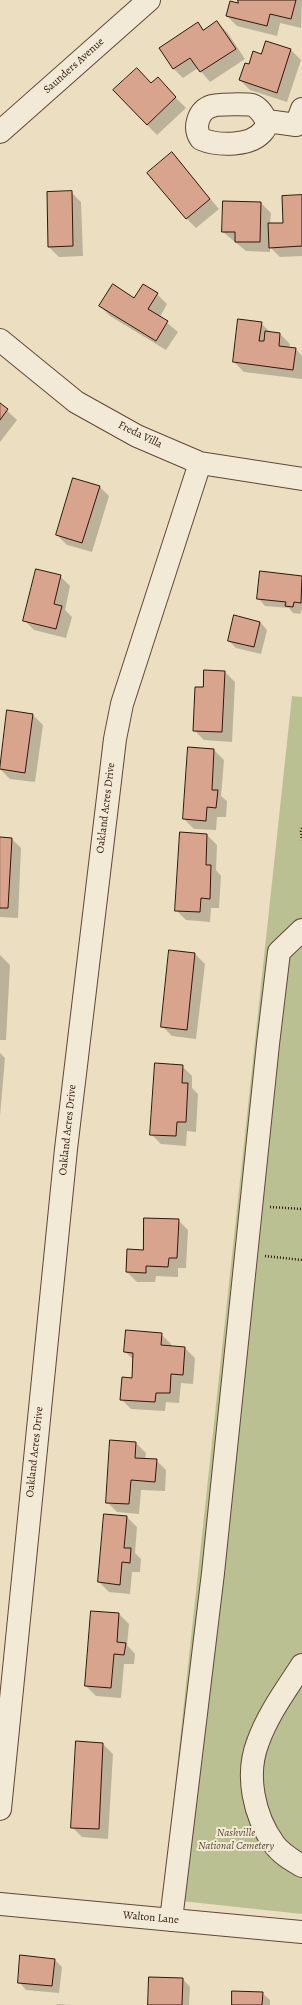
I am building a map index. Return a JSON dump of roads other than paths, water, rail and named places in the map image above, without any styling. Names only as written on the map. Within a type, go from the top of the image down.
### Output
[{"type":"street","name":"Saunders Avenue","points":[[0,132],[149,0]]},
{"type":"street","points":[[267,121],[299,117]]},
{"type":"street","name":"Freda Villa","points":[[0,340],[76,402],[137,436],[200,463],[302,479]]},
{"type":"street","name":"Oakland Acres Drive","points":[[0,1809],[66,1149],[115,739],[122,704],[200,463]]},
{"type":"street","points":[[171,1920],[213,1573],[268,1044],[279,952],[302,930]]},
{"type":"street","points":[[302,1666],[272,1711],[257,1742],[252,1767],[256,1809],[263,1825],[274,1844],[286,1857],[302,1866]]},
{"type":"street","name":"Walton Lane","points":[[0,1904],[302,1932]]},
{"type":"park label","name":"Nashville National Cemetery","points":[[236,1839]]}]
